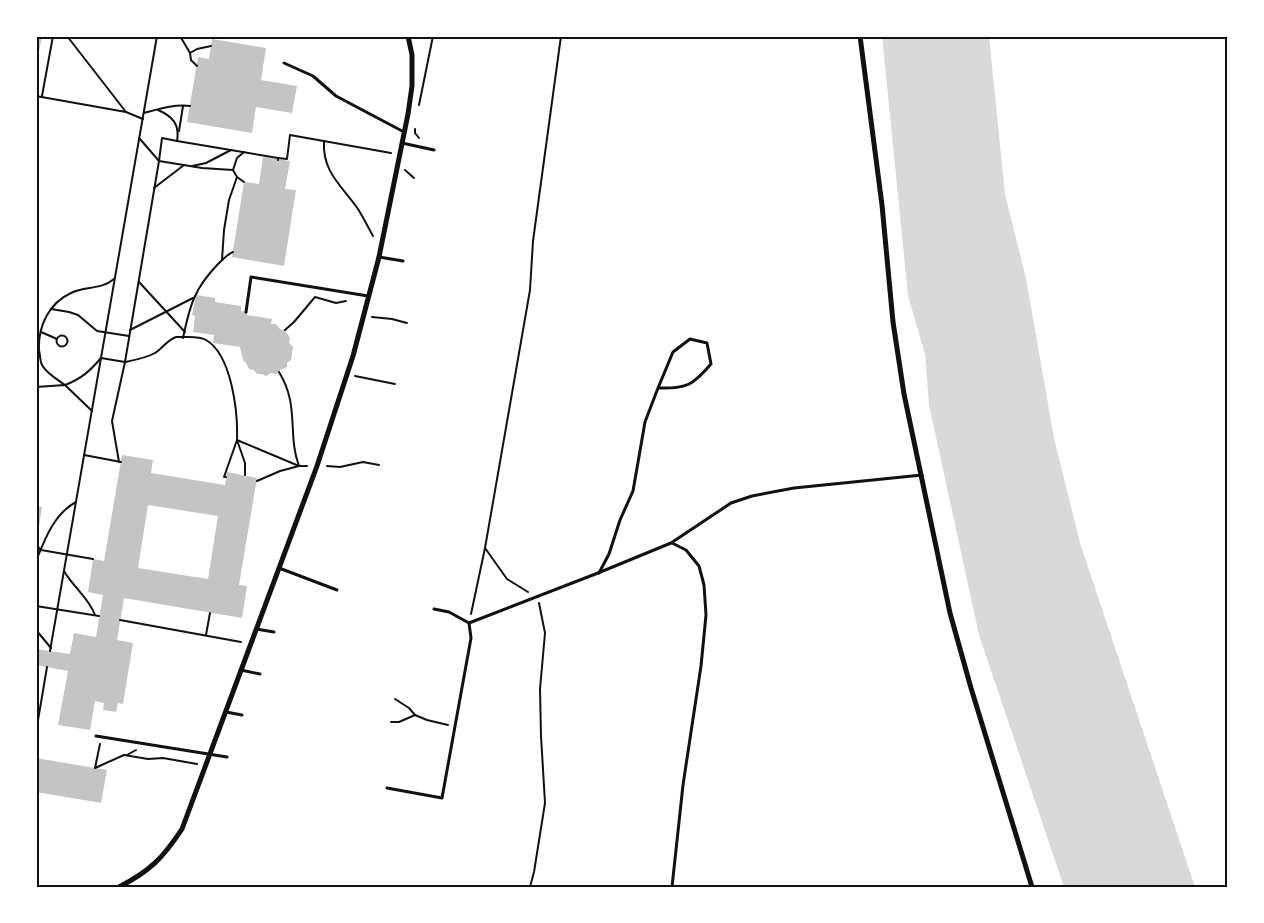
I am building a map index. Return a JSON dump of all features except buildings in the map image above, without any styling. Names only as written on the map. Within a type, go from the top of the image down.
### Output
[{"type":"street","points":[[119,887],[151,868],[168,850],[182,829],[317,466],[346,376],[379,257],[412,86],[412,55],[408,36]]},
{"type":"street","points":[[860,36],[882,204],[893,322],[904,394],[953,623],[1032,887]]},
{"type":"lane","points":[[284,63],[312,76],[336,96],[404,133]]},
{"type":"lane","points":[[402,143],[434,150]]},
{"type":"lane","points":[[379,257],[404,261]]},
{"type":"lane","points":[[246,312],[252,277],[369,296]]},
{"type":"lane","points":[[598,573],[609,554],[620,520],[633,491],[645,422],[658,388],[673,352],[690,338],[706,343],[711,364],[697,380],[677,389],[658,388]]},
{"type":"lane","points":[[434,609],[449,612],[469,623],[598,573],[671,542],[731,504],[752,496],[794,488],[922,475]]},
{"type":"lane","points":[[671,542],[686,550],[699,566],[704,585],[706,615],[701,666],[683,785],[672,887]]},
{"type":"lane","points":[[279,568],[337,590]]},
{"type":"lane","points":[[387,788],[442,798],[471,638],[469,623]]},
{"type":"lane","points":[[256,629],[274,632]]},
{"type":"lane","points":[[241,670],[260,674]]},
{"type":"lane","points":[[225,712],[242,715]]},
{"type":"lane","points":[[96,736],[227,757]]},
{"type":"path","points":[[42,96],[53,36]]},
{"type":"path","points":[[67,36],[126,112]]},
{"type":"path","points":[[36,630],[51,650],[157,36]]},
{"type":"path","points":[[180,36],[190,53],[190,60],[196,66]]},
{"type":"path","points":[[419,107],[433,36]]},
{"type":"path","points":[[469,623],[485,548],[530,290],[533,241],[561,36]]},
{"type":"path","points":[[190,53],[211,46]]},
{"type":"path","points":[[36,96],[126,112],[143,119]]},
{"type":"path","points":[[144,113],[183,105],[190,106]]},
{"type":"path","points":[[177,141],[183,105]]},
{"type":"path","points":[[158,110],[168,114],[174,120],[179,131]]},
{"type":"path","points":[[415,128],[414,133],[422,140]]},
{"type":"path","points":[[84,455],[120,462],[112,421],[125,362],[162,138],[287,159],[290,135],[390,152],[411,177],[414,178]]},
{"type":"path","points":[[140,139],[159,161],[233,170]]},
{"type":"path","points":[[324,141],[323,151],[326,164],[343,191],[357,208],[373,236]]},
{"type":"path","points":[[189,166],[206,163],[231,150]]},
{"type":"path","points":[[244,152],[236,158],[233,170],[237,177],[244,182]]},
{"type":"path","points":[[154,188],[184,165]]},
{"type":"path","points":[[222,260],[229,200],[237,177]]},
{"type":"path","points":[[183,338],[196,292],[222,260],[233,252]]},
{"type":"path","points":[[92,410],[42,364],[40,332],[50,309],[60,299],[78,290],[104,285],[115,278]]},
{"type":"path","points":[[138,281],[184,332]]},
{"type":"path","points":[[130,330],[194,297]]},
{"type":"path","points":[[284,330],[294,322],[315,298],[336,303],[352,301]]},
{"type":"path","points":[[50,309],[78,315],[97,331],[129,336]]},
{"type":"path","points":[[365,310],[372,316],[407,323]]},
{"type":"path","points":[[40,332],[57,339]]},
{"type":"path","points":[[60,336],[65,336],[68,342],[64,346],[60,346],[57,343],[57,339],[60,336]]},
{"type":"path","points":[[101,358],[125,362],[156,353],[165,343],[176,337],[206,340],[215,347],[229,376],[238,420],[237,440],[224,477],[226,477]]},
{"type":"path","points":[[36,387],[65,385],[79,379],[90,371],[101,358]]},
{"type":"path","points":[[280,372],[286,384],[293,409],[294,453],[299,466]]},
{"type":"path","points":[[346,376],[395,384]]},
{"type":"path","points":[[237,440],[299,466]]},
{"type":"path","points":[[237,440],[245,464],[245,476]]},
{"type":"path","points":[[257,481],[280,471],[299,466],[340,467],[363,462],[379,465]]},
{"type":"path","points":[[36,561],[57,518],[76,501]]},
{"type":"path","points":[[36,545],[41,550],[93,559]]},
{"type":"path","points":[[485,548],[507,579],[538,597],[545,633],[540,689],[546,802],[530,887]]},
{"type":"path","points":[[64,571],[92,607],[95,616]]},
{"type":"path","points":[[36,606],[100,616]]},
{"type":"path","points":[[206,635],[210,613]]},
{"type":"path","points":[[120,620],[241,642]]},
{"type":"path","points":[[36,732],[47,667]]},
{"type":"path","points":[[395,700],[409,708],[415,715],[455,727]]},
{"type":"path","points":[[391,722],[399,722],[415,715]]},
{"type":"path","points":[[101,736],[96,768],[124,755],[148,760],[163,758],[197,764]]},
{"type":"shaded area","points":[[882,36],[989,36],[1005,194],[1026,278],[1054,438],[1080,543],[1195,887],[1064,887],[979,635],[929,405],[925,354],[908,296]]}]
